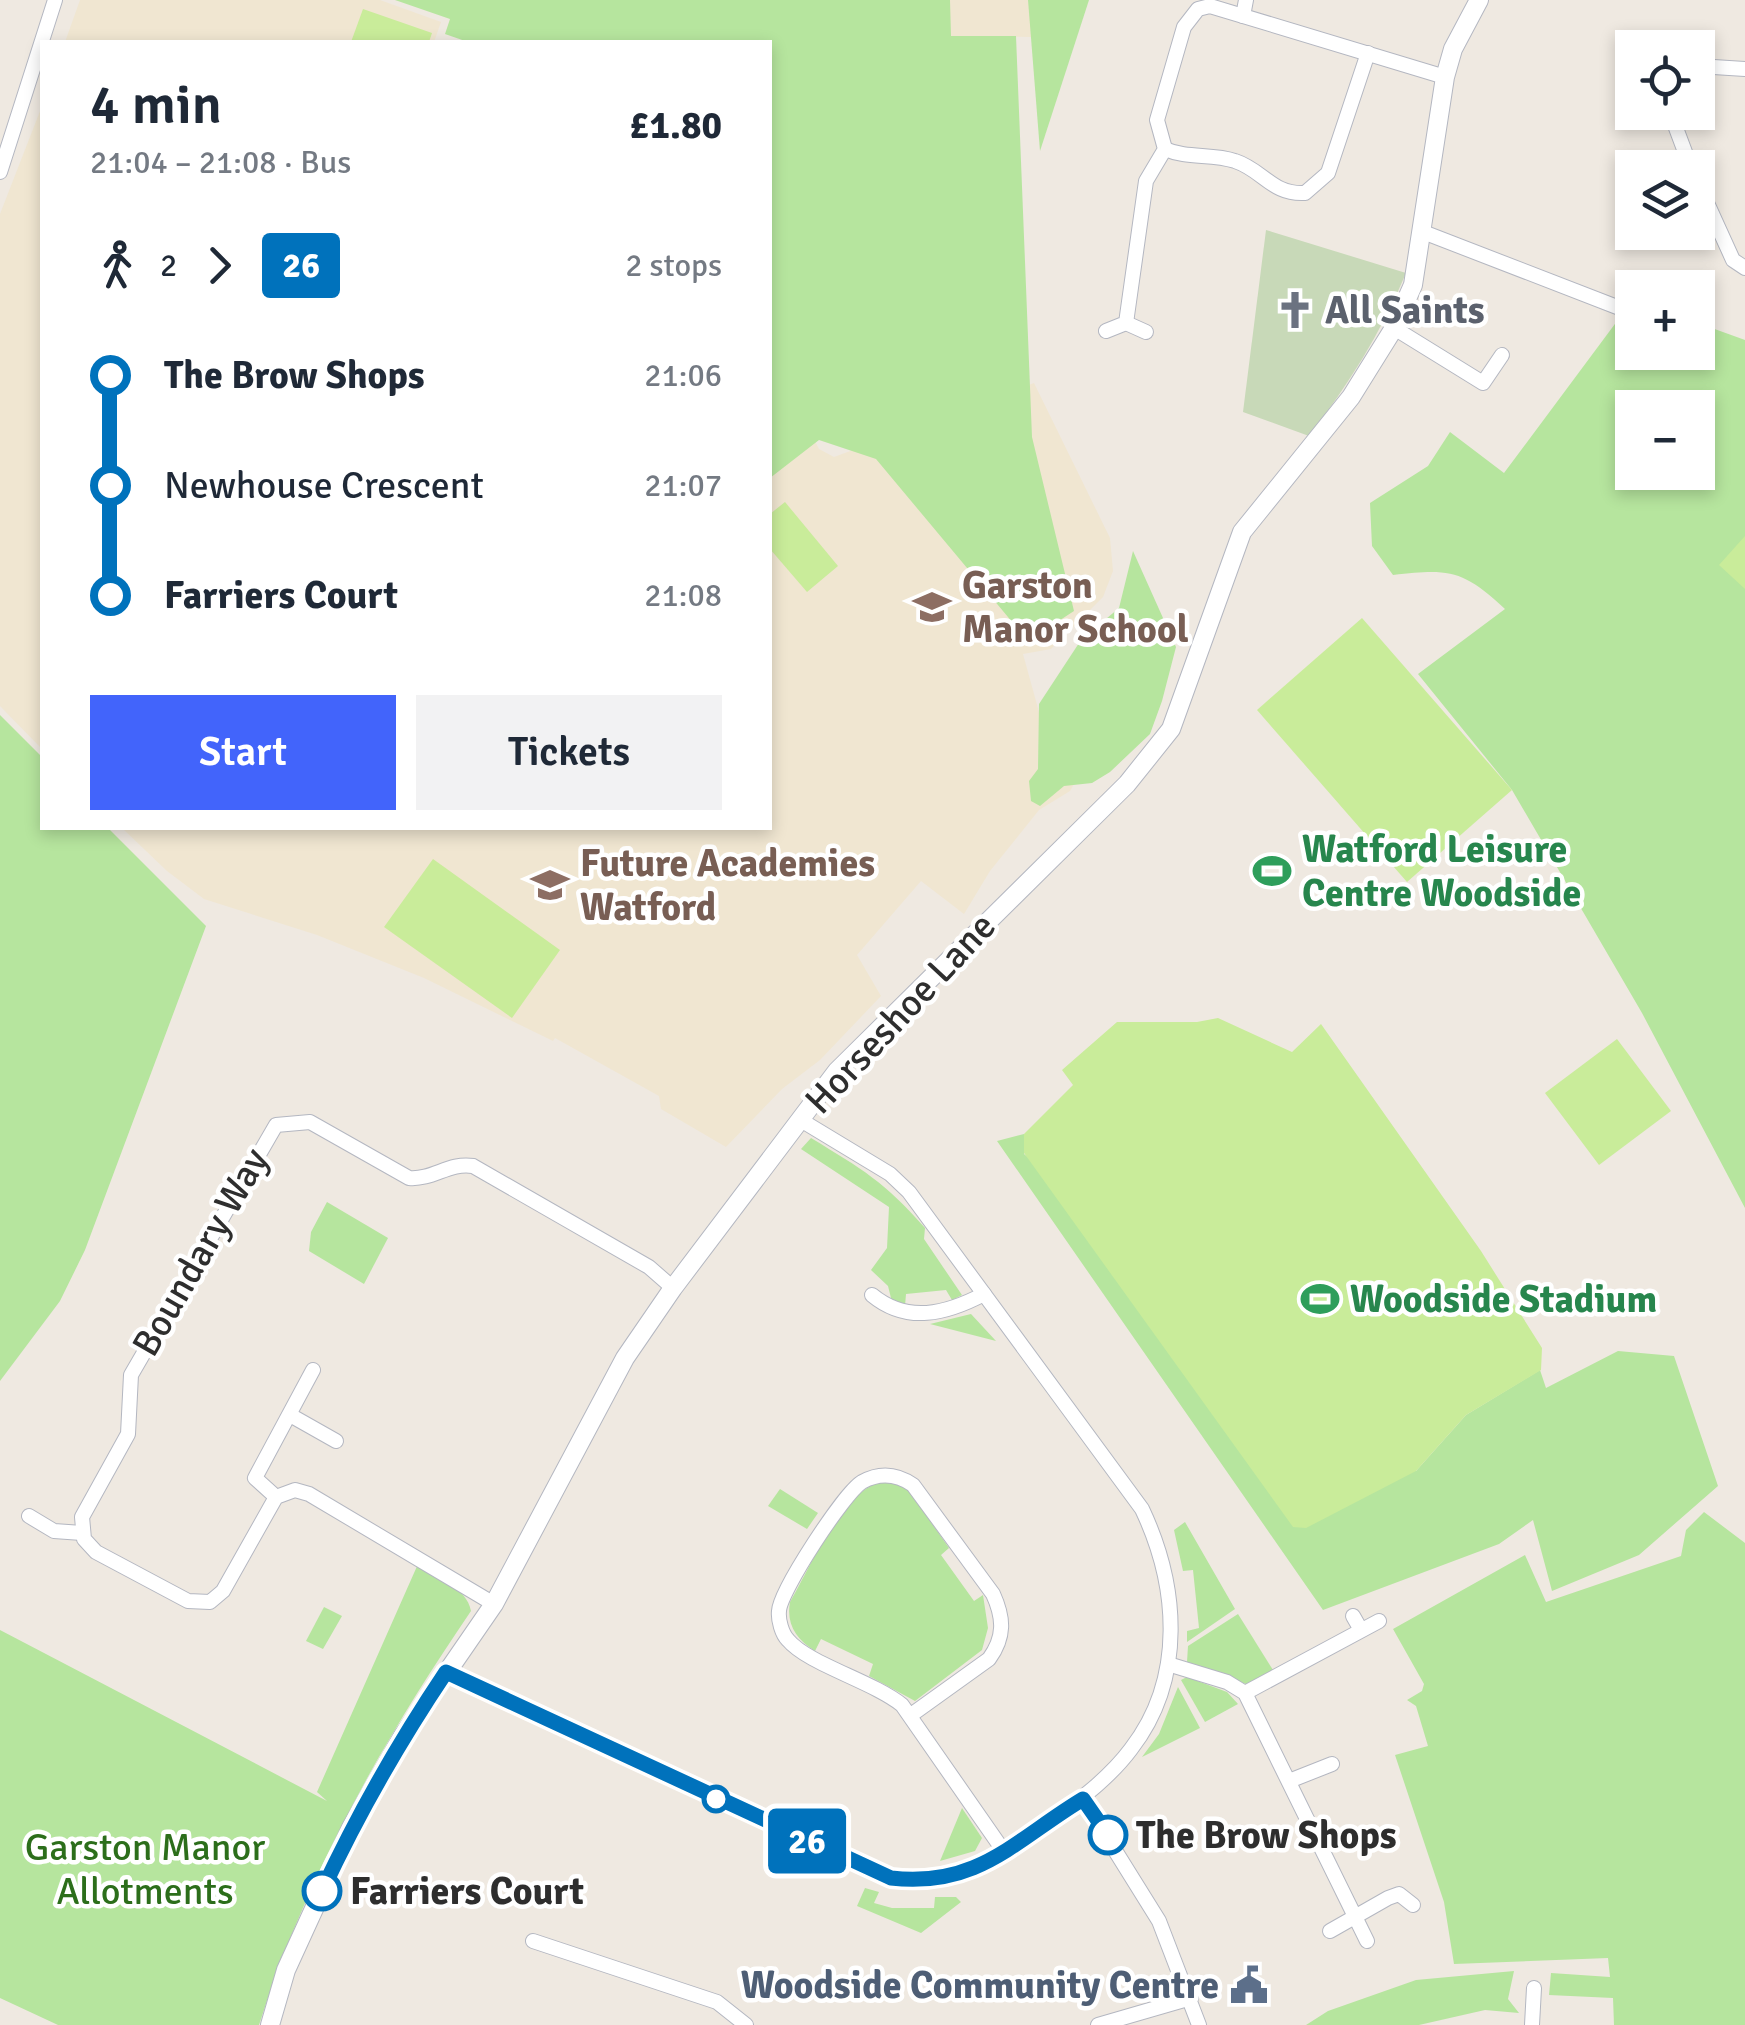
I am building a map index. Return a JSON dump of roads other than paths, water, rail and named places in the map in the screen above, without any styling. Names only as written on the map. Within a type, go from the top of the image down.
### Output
[{"type":"street","points":[[42,40],[55,0]]},
{"type":"street","name":"Horseshoe Lane","points":[[270,2025],[286,1970],[351,1828],[403,1736],[494,1604],[625,1358],[673,1288],[799,1119],[904,1001],[1155,753],[1182,706],[1220,584],[1242,532],[1351,397],[1394,328],[1413,285],[1444,77],[1452,49],[1479,0]]},
{"type":"street","points":[[1126,323],[1146,180],[1165,149],[1157,120],[1190,16],[1198,8],[1244,8],[1368,54],[1444,77]]},
{"type":"street","points":[[0,172],[40,47]]},
{"type":"street","points":[[1165,149],[1177,154],[1233,160],[1276,189],[1305,193],[1328,174],[1368,54]]},
{"type":"street","points":[[1715,67],[1745,69]]},
{"type":"street","points":[[1715,220],[1733,260],[1745,268]]},
{"type":"street","points":[[1423,232],[1615,306]]},
{"type":"street","points":[[1106,331],[1126,323],[1146,332]]},
{"type":"street","points":[[1394,328],[1482,383],[1502,355]]},
{"type":"street","points":[[446,1672],[891,1878],[948,1877],[1005,1853],[1083,1799],[1132,1749],[1148,1722],[1168,1664],[1172,1632],[1168,1584],[1142,1509],[910,1192],[890,1174],[799,1119]]},
{"type":"street","name":"Boundary Way","points":[[82,1532],[86,1504],[128,1434],[131,1376],[276,1125],[310,1122],[409,1178],[427,1178],[456,1166],[474,1166],[648,1266],[673,1288]]},
{"type":"street","points":[[872,1295],[889,1309],[920,1315],[955,1307],[984,1294]]},
{"type":"street","points":[[276,1497],[255,1478],[313,1370]]},
{"type":"street","points":[[290,1415],[336,1440]]},
{"type":"street","points":[[911,1715],[989,1659],[998,1646],[1002,1613],[993,1594],[913,1485],[902,1478],[876,1476],[854,1488],[782,1598],[778,1612],[788,1640],[884,1691],[911,1715],[1005,1853]]},
{"type":"street","points":[[28,1516],[54,1531],[82,1532],[96,1552],[188,1601],[210,1602],[223,1591],[276,1497],[294,1490],[310,1494],[494,1604]]},
{"type":"street","points":[[1353,1616],[1361,1630]]},
{"type":"street","points":[[1245,1694],[1379,1621]]},
{"type":"street","points":[[1168,1664],[1227,1682],[1245,1694],[1367,1941]]},
{"type":"street","points":[[1289,1781],[1332,1764]]},
{"type":"street","points":[[1083,1799],[1159,1920],[1192,1998],[1199,2025]]},
{"type":"street","points":[[1330,1931],[1399,1894],[1414,1905]]},
{"type":"street","points":[[533,1941],[718,2002],[746,2025]]},
{"type":"street","points":[[1532,2025],[1534,1988]]},
{"type":"street","points":[[1098,2025],[1192,1998]]},
{"type":"place","name":"All Saints","points":[[1295,310]]},
{"type":"place","name":"Garston Manor School","points":[[932,607]]},
{"type":"place","name":"Watford Leisure Centre Woodside","points":[[1272,871]]},
{"type":"place","name":"Future Academies Watford","points":[[550,885]]},
{"type":"place","name":"Woodside Stadium","points":[[1320,1299]]},
{"type":"place","name":"The Brow Shops","points":[[1108,1835]]},
{"type":"place","name":"Farriers Court","points":[[322,1891]]},
{"type":"place","name":"Woodside Community Centre","points":[[1249,1985]]},
{"type":"park label","name":"Garston Manor Allotments","points":[[145,1869]]}]
